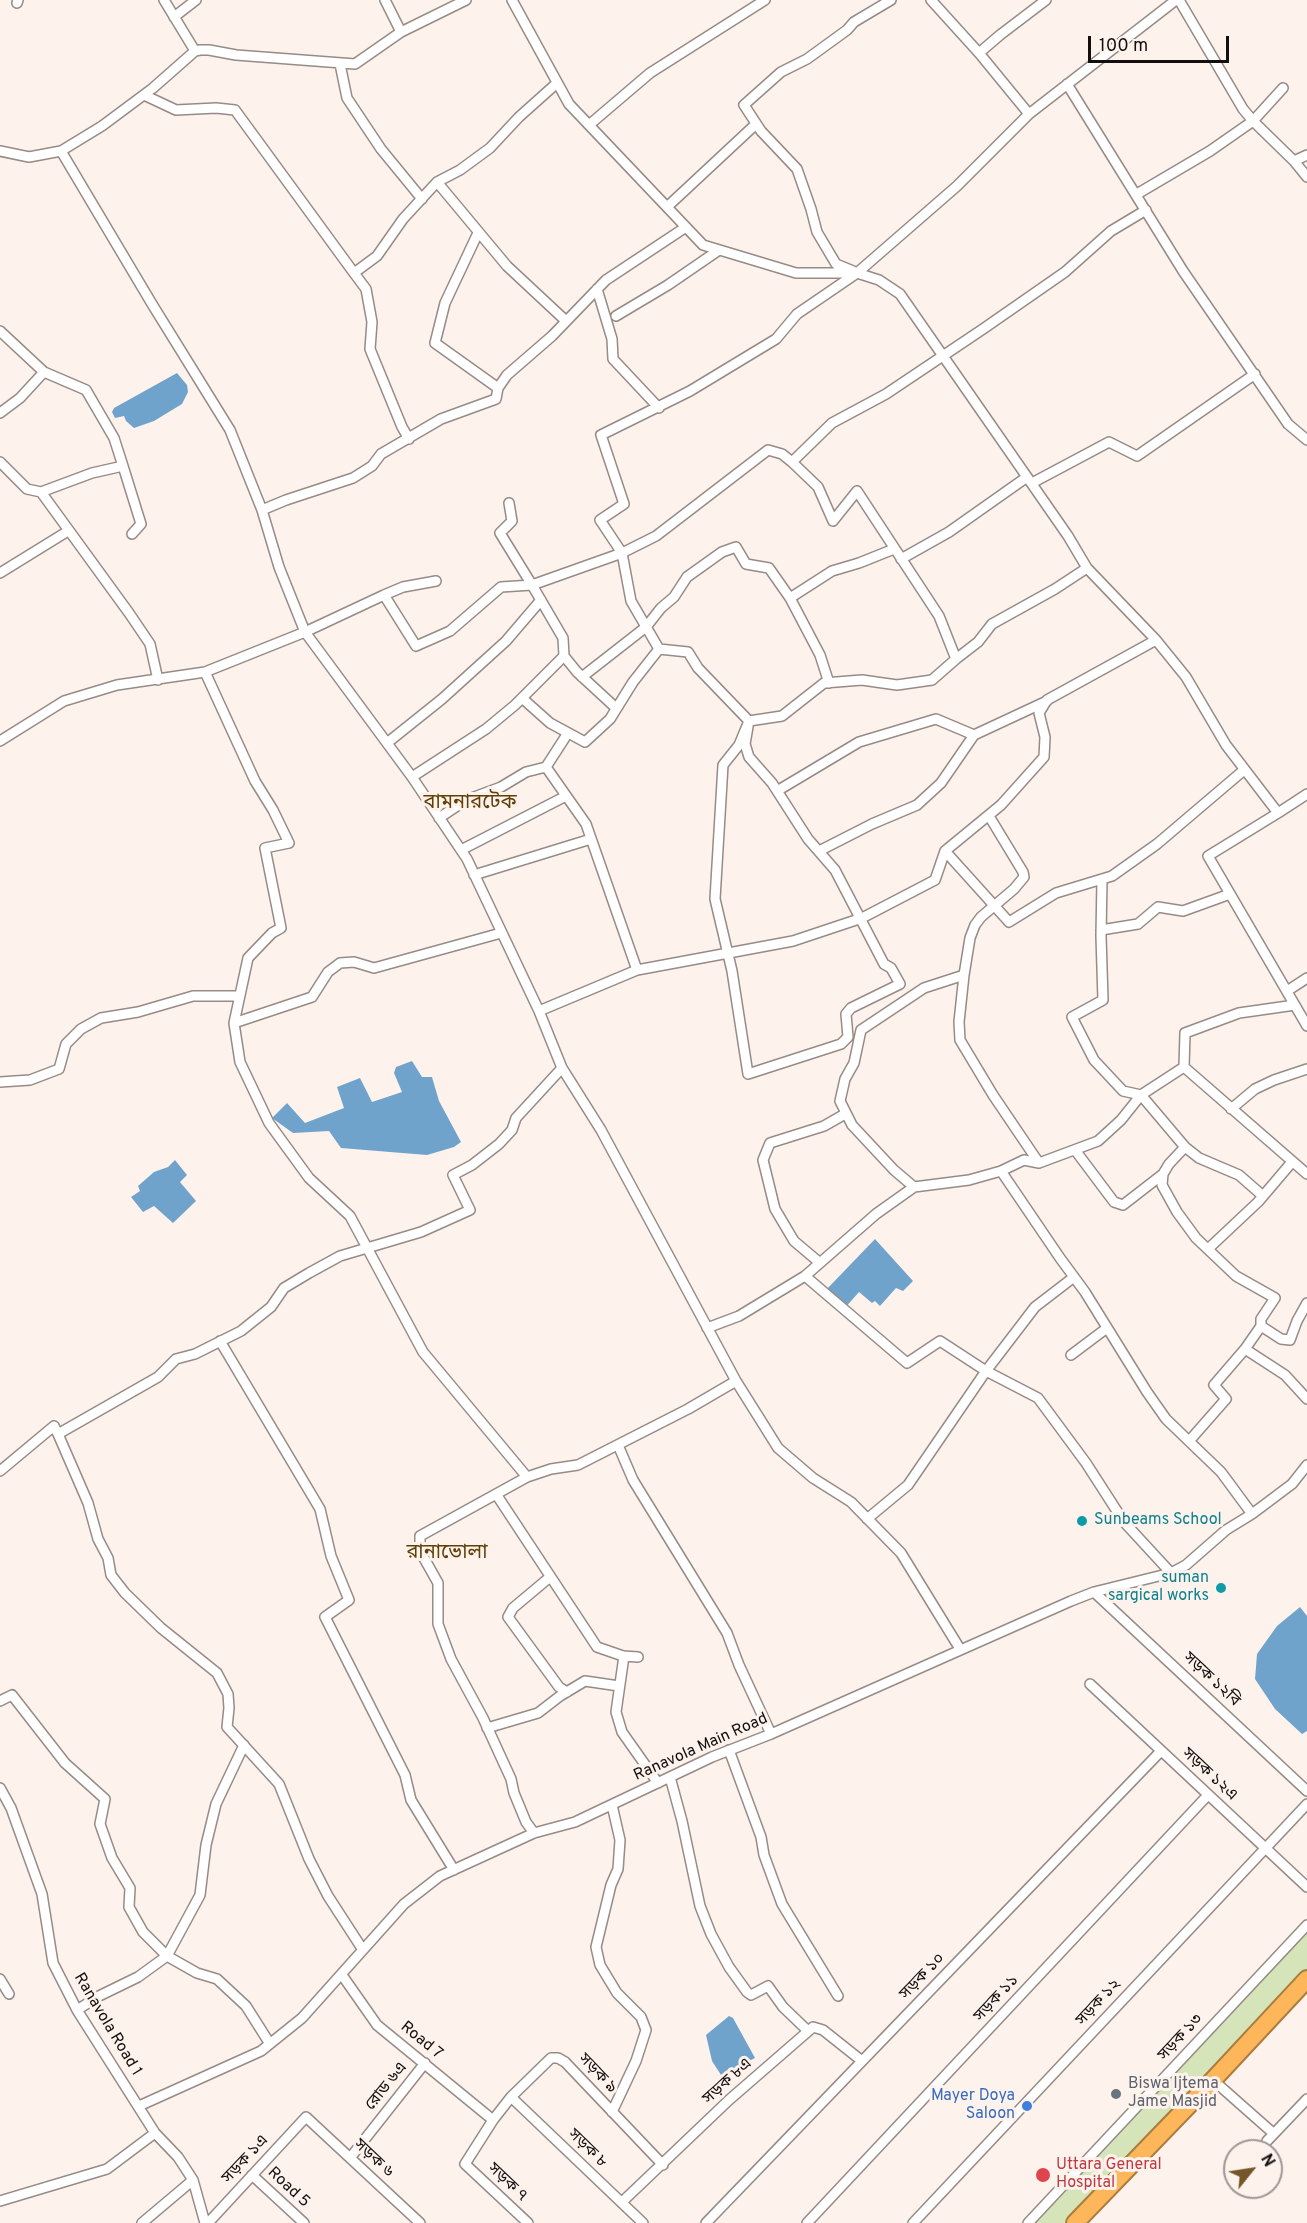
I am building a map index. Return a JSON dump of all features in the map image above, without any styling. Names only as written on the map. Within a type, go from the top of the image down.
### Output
[{"type":"highway","points":[[1075,2223],[1305,1986]]},
{"type":"street","points":[[164,0],[195,51]]},
{"type":"street","points":[[174,17],[196,0]]},
{"type":"street","points":[[385,0],[402,32]]},
{"type":"street","points":[[0,151],[29,157],[61,151],[102,126],[144,95],[195,51],[209,50],[236,56],[356,64],[402,32],[466,0]]},
{"type":"street","points":[[512,0],[569,104],[703,245],[796,273],[857,273]]},
{"type":"street","points":[[589,125],[650,73],[765,0]]},
{"type":"street","points":[[891,0],[854,22],[847,30],[807,59],[781,72],[744,105],[756,124],[797,169],[817,232],[836,264],[879,280],[900,294],[1068,536],[1087,568],[1156,640],[1186,677],[1226,746],[1278,813]]},
{"type":"street","points":[[932,0],[1029,114]]},
{"type":"street","points":[[979,53],[1046,0]]},
{"type":"street","points":[[659,649],[631,601],[622,553],[600,520],[624,504],[601,435],[690,392],[776,339],[796,314],[857,273],[957,186],[1029,114],[1178,0],[1244,109],[1307,177]]},
{"type":"street","points":[[340,64],[347,98],[381,149],[422,199]]},
{"type":"street","points":[[354,273],[377,256],[403,219],[437,182],[460,170],[490,148],[519,117],[557,83]]},
{"type":"street","points":[[1067,84],[1184,271],[1288,424],[1307,440]]},
{"type":"street","points":[[1137,194],[1210,151],[1253,121],[1284,88]]},
{"type":"street","points":[[144,95],[176,110],[216,108],[235,110],[366,289],[372,322],[370,349],[409,439]]},
{"type":"street","points":[[667,207],[756,124]]},
{"type":"street","points":[[61,151],[230,430],[305,632],[412,777],[460,850],[539,1011],[562,1068],[601,1130],[736,1381],[778,1448],[813,1478],[851,1502],[901,1554],[960,1649]]},
{"type":"street","points":[[1294,161],[1307,155]]},
{"type":"street","points":[[437,182],[507,266],[566,321]]},
{"type":"street","points":[[792,462],[832,423],[886,394],[943,356],[1065,272],[1112,231],[1146,210]]},
{"type":"street","points":[[261,510],[353,478],[372,466],[381,454],[441,419],[496,399],[498,388],[517,364],[566,321],[606,280],[686,228]]},
{"type":"street","points":[[477,235],[445,303],[435,343],[498,388]]},
{"type":"street","points":[[616,316],[668,285],[719,250]]},
{"type":"street","points":[[597,289],[612,339],[613,359],[659,408]]},
{"type":"street","points":[[0,331],[44,372],[86,390],[114,438],[123,466],[141,524],[132,534]]},
{"type":"street","points":[[0,413],[20,398],[44,372]]},
{"type":"street","points":[[901,560],[1029,480],[1109,442],[1137,456],[1255,374]]},
{"type":"street","points":[[384,595],[416,646],[450,631],[501,587],[532,585],[622,553],[656,536],[768,450],[782,454],[818,488],[833,521],[857,491],[939,616],[956,659]]},
{"type":"street","points":[[0,462],[27,489],[40,492],[92,472],[123,466]]},
{"type":"street","points":[[40,492],[150,644],[158,680]]},
{"type":"street","points":[[509,502],[512,522],[500,533],[563,638],[564,656],[582,677],[616,708]]},
{"type":"street","points":[[0,573],[68,531]]},
{"type":"street","points":[[582,677],[646,627],[661,608],[674,597],[687,577],[722,552],[736,547],[746,564],[769,568],[790,598],[820,655],[829,683]]},
{"type":"street","points":[[790,598],[832,571],[894,549]]},
{"type":"street","points":[[749,721],[782,716],[824,684],[862,680],[897,685],[932,680],[978,642],[992,624],[1055,589],[1087,568]]},
{"type":"street","points":[[0,741],[64,701],[117,686],[205,672],[305,632],[403,587],[436,581]]},
{"type":"street","points":[[387,743],[442,699],[507,641],[541,600]]},
{"type":"street","points":[[819,851],[872,824],[917,805],[941,783],[974,735],[1047,700],[1156,640]]},
{"type":"street","points":[[522,698],[550,723],[585,742],[610,719],[633,682],[659,649]]},
{"type":"street","points":[[659,649],[688,652],[710,682],[749,721]]},
{"type":"street","points":[[412,777],[486,729],[522,698],[564,656]]},
{"type":"street","points":[[205,672],[255,782],[273,810],[289,843],[265,848],[281,928],[272,933],[248,958],[234,1023],[240,1062],[269,1123],[309,1178],[350,1216],[423,1352],[527,1477]]},
{"type":"street","points":[[539,1011],[637,970],[793,941],[862,918],[935,880],[945,851],[1001,805],[1044,757],[1045,737],[1039,713],[1047,700]]},
{"type":"street","points":[[777,791],[859,742],[936,719],[974,735]]},
{"type":"street","points":[[749,721],[745,744],[749,758],[777,791],[808,839],[835,870],[884,964],[891,968],[900,983],[899,986],[850,1008],[846,1014],[848,1037],[841,1044],[748,1074],[728,952],[715,899],[723,765],[739,745],[749,721]]},
{"type":"street","points":[[439,818],[466,800],[501,787],[526,772],[546,767],[566,736]]},
{"type":"street","points":[[546,767],[586,824],[637,970]]},
{"type":"street","points":[[945,851],[1009,922],[1056,893],[1112,876],[1157,844],[1244,770]]},
{"type":"street","points":[[1307,794],[1208,856],[1307,1026]]},
{"type":"street","points":[[460,850],[566,796]]},
{"type":"street","points":[[988,816],[1024,877],[975,926],[970,938],[959,1022],[960,1040],[993,1095],[1039,1163]]},
{"type":"street","points":[[474,875],[591,839]]},
{"type":"street","points":[[1102,879],[1103,1000],[1072,1017],[1094,1060],[1123,1091],[1141,1095],[1185,1147],[1199,1158],[1239,1175],[1263,1196]]},
{"type":"street","points":[[1101,930],[1138,924],[1158,907],[1183,911],[1230,894]]},
{"type":"street","points":[[234,1023],[312,997],[328,972],[340,963],[354,962],[374,968],[501,933]]},
{"type":"street","points":[[914,1187],[894,1170],[852,1125],[840,1101],[845,1079],[854,1063],[861,1030],[924,988],[964,975]]},
{"type":"street","points":[[1287,991],[1307,978]]},
{"type":"street","points":[[0,1082],[30,1080],[59,1069],[66,1044],[81,1029],[101,1018],[138,1012],[193,996],[239,996]]},
{"type":"street","points":[[1295,1005],[1239,1013],[1185,1033],[1184,1067],[1307,1174]]},
{"type":"street","points":[[707,1328],[739,1316],[805,1276],[876,1214],[914,1187],[969,1180],[1001,1171],[1024,1160],[1039,1163],[1098,1142],[1121,1120],[1141,1095],[1184,1067]]},
{"type":"street","points":[[58,1434],[158,1377],[176,1359],[195,1354],[241,1331],[271,1307],[284,1288],[340,1256],[422,1232],[470,1210],[453,1175],[472,1165],[499,1144],[512,1130],[516,1118],[562,1068]]},
{"type":"street","points":[[1231,1109],[1255,1089],[1274,1080],[1307,1070]]},
{"type":"street","points":[[820,1263],[794,1241],[775,1209],[763,1160],[770,1143],[824,1126],[845,1114]]},
{"type":"street","points":[[1185,1147],[1170,1164],[1164,1174],[1162,1185],[1177,1212],[1196,1238],[1236,1276],[1275,1298],[1261,1319],[1261,1326],[1245,1349],[1214,1385],[1226,1399],[1190,1440]]},
{"type":"street","points":[[1076,1150],[1114,1202],[1123,1205],[1164,1174]]},
{"type":"street","points":[[1208,1249],[1263,1196],[1292,1162]]},
{"type":"street","points":[[1001,1171],[1074,1277],[1147,1392],[1167,1419],[1221,1472],[1252,1514]]},
{"type":"street","points":[[805,1276],[907,1363],[940,1341],[986,1371],[1038,1398],[1086,1463],[1124,1522],[1171,1573]]},
{"type":"street","points":[[867,1519],[908,1485],[986,1371],[1035,1307],[1074,1277]]},
{"type":"street","points":[[1261,1326],[1281,1339],[1290,1340],[1307,1303]]},
{"type":"street","points":[[1071,1355],[1107,1328]]},
{"type":"street","points":[[220,1341],[320,1509],[332,1556],[349,1600],[325,1617],[405,1775],[411,1800],[454,1870]]},
{"type":"street","points":[[1245,1349],[1286,1375],[1307,1399]]},
{"type":"street","points":[[534,1833],[526,1822],[511,1779],[458,1673],[441,1632],[438,1624],[438,1582],[420,1551],[420,1536],[527,1477],[551,1469],[578,1465],[688,1409],[736,1381]]},
{"type":"street","points":[[0,1471],[54,1426],[88,1503],[98,1539],[108,1558],[111,1575],[125,1593],[161,1628],[217,1672],[228,1694],[227,1727],[279,1784],[309,1859],[328,1896],[363,1950]]},
{"type":"street","points":[[618,1444],[633,1480],[727,1633],[771,1734]]},
{"type":"street","name":"Ranavola Main Road","points":[[139,2106],[261,2051],[302,2018],[404,1904],[440,1876],[534,1833],[575,1822],[729,1750],[771,1734],[1094,1592],[1171,1573],[1186,1564],[1226,1530],[1292,1484],[1307,1465]]},
{"type":"street","points":[[496,1494],[597,1647],[624,1656],[638,1657]]},
{"type":"street","points":[[550,1577],[513,1608],[508,1617],[559,1687],[567,1692]]},
{"type":"street","name":"সড়ক ১২বি","points":[[1094,1592],[1307,1791]]},
{"type":"street","points":[[624,1656],[615,1707],[622,1732],[658,1783]]},
{"type":"street","points":[[487,1728],[538,1713],[585,1681],[619,1686]]},
{"type":"street","name":"সড়ক ১২এ","points":[[1090,1684],[1307,1887]]},
{"type":"street","points":[[0,1701],[12,1695],[65,1763],[105,1799],[100,1824],[112,1858],[130,1888],[129,1907],[144,1932],[167,1956],[197,1973],[217,1979],[246,2006],[270,2044]]},
{"type":"street","points":[[77,2010],[99,1996],[138,1977],[167,1956],[200,1895],[206,1845],[216,1804],[244,1745]]},
{"type":"street","points":[[729,1750],[761,1837],[764,1856],[782,1904],[838,1996]]},
{"type":"street","name":"সড়ক ১০","points":[[706,2223],[1161,1751]]},
{"type":"street","points":[[670,1777],[700,1906],[711,1934],[729,1967],[751,1995],[768,1986],[783,2007],[808,2031],[813,2027],[818,2027],[862,2061]]},
{"type":"street","name":"Ranavola Road 1","points":[[0,1788],[11,1808],[42,1894],[53,1963],[77,2010],[155,2133],[178,2157],[193,2180],[206,2223]]},
{"type":"street","name":"সড়ক ১১","points":[[807,2223],[1208,1795]]},
{"type":"street","name":"সড়ক ১২","points":[[913,2223],[1264,1847],[1307,1804]]},
{"type":"street","points":[[612,1805],[620,1840],[618,1869],[611,1885],[596,1947],[600,1965],[611,1984],[640,2017],[646,2030],[636,2061],[612,2112]]},
{"type":"street","name":"সড়ক ১৩","points":[[1028,2223],[1307,1925]]},
{"type":"street","name":"Road 7","points":[[342,1975],[377,2025],[493,2121]]},
{"type":"street","points":[[0,1979],[9,1994]]},
{"type":"street","name":"সড়ক ৮এ","points":[[622,2202],[729,2100],[808,2031]]},
{"type":"street","name":"সড়ক ৯","points":[[465,2164],[511,2097],[551,2058],[558,2058],[565,2062],[663,2164]]},
{"type":"street","name":"রোড ৬এ","points":[[350,2158],[425,2063]]},
{"type":"street","points":[[1213,2080],[1270,2137],[1307,2099]]},
{"type":"street","name":"সড়ক ৮","points":[[511,2097],[643,2223]]},
{"type":"street","name":"সড়ক ৬","points":[[306,2117],[420,2223]]},
{"type":"street","name":"সড়ক ১এ","points":[[206,2223],[306,2117]]},
{"type":"street","points":[[0,2201],[107,2169],[155,2133]]},
{"type":"street","name":"সড়ক ৭","points":[[465,2164],[528,2223]]},
{"type":"street","name":"Road 5","points":[[252,2175],[304,2223]]},
{"type":"street","points":[[142,2223],[193,2180]]},
{"type":"green space","points":[[1307,1932],[1307,1971],[1076,2223],[1035,2223]]},
{"type":"water","points":[[177,373],[187,385],[188,392],[182,404],[154,421],[134,428],[124,416],[115,418],[112,412],[114,408]]},
{"type":"water","points":[[412,1061],[422,1077],[432,1077],[439,1101],[461,1142],[454,1147],[427,1155],[341,1148],[329,1131],[293,1133],[272,1118],[287,1103],[305,1123],[344,1108],[337,1087],[360,1078],[372,1102],[402,1092],[394,1073],[396,1067]]},
{"type":"water","points":[[175,1160],[187,1175],[180,1182],[196,1201],[173,1223],[154,1206],[143,1212],[131,1197],[140,1191],[138,1186],[154,1172],[168,1167]]},
{"type":"water","points":[[875,1239],[913,1281],[903,1291],[896,1288],[880,1306],[875,1301],[872,1303],[859,1292],[844,1309],[825,1291]]},
{"type":"water","points":[[1300,1607],[1307,1616],[1307,1731],[1302,1734],[1275,1709],[1255,1679],[1257,1654],[1277,1626]]},
{"type":"water","points":[[729,2016],[733,2018],[755,2058],[721,2075],[712,2061],[706,2035]]},
{"type":"place","name":"Sunbeams School","points":[[1082,1521]]},
{"type":"place","name":"suman sargical works","points":[[1221,1588]]},
{"type":"place","name":"Biswa Ijtema Jame Masjid","points":[[1116,2094]]},
{"type":"place","name":"Mayer Doya Saloon","points":[[1027,2106]]},
{"type":"place","name":"Uttara General Hospital","points":[[1043,2175]]},
{"type":"district","name":"বামনারটেক","points":[[470,804]]},
{"type":"district","name":"রানাভোলা","points":[[447,1554]]}]
